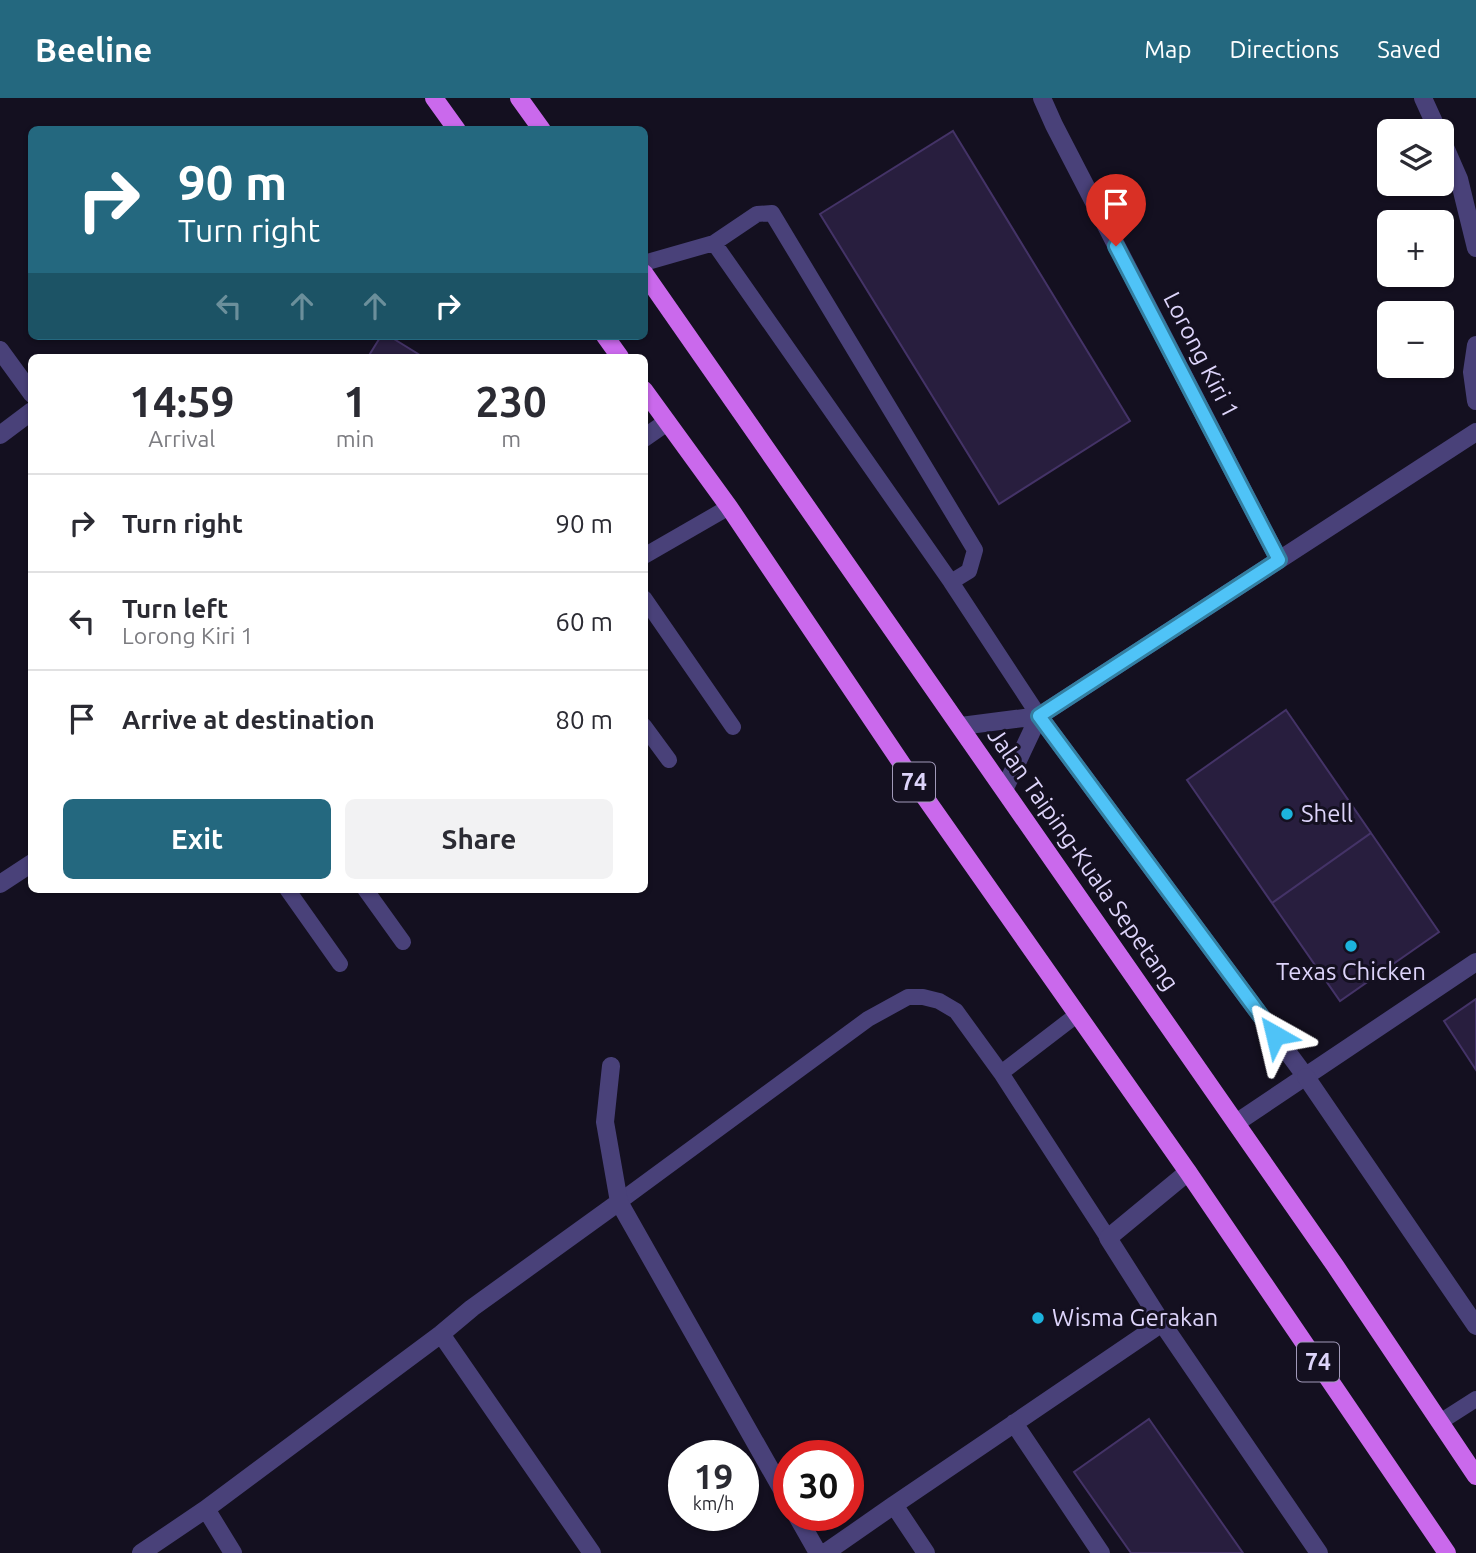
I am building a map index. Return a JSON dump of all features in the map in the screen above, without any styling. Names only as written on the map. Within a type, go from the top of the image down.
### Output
[{"type":"main road","points":[[434,98],[454,126]]},
{"type":"main road","points":[[519,98],[539,126]]},
{"type":"main road","name":"Jalan Taiping-Kuala Sepetang","points":[[648,279],[1005,788],[1476,1476]]},
{"type":"main road","name":"74","points":[[648,396],[729,507],[910,776],[1188,1172],[1447,1553]]},
{"type":"street","name":"Lorong Kiri 1","points":[[1042,98],[1279,560]]},
{"type":"street","points":[[1423,98],[1433,119]]},
{"type":"street","points":[[1454,168],[1476,248]]},
{"type":"street","points":[[1476,345],[1472,372],[1476,401]]},
{"type":"street","points":[[0,350],[28,388]]},
{"type":"street","points":[[0,435],[28,414]]},
{"type":"street","points":[[648,435],[667,422]]},
{"type":"street","points":[[961,726],[1039,716],[1476,432]]},
{"type":"street","points":[[1005,788],[1039,716]]},
{"type":"street","points":[[1039,716],[1306,1077],[1476,1326]]},
{"type":"street","points":[[0,884],[28,866]]},
{"type":"street","points":[[1236,1123],[1476,962]]},
{"type":"street","points":[[611,1066],[606,1122],[619,1202],[773,1474]]},
{"type":"street","points":[[1188,1172],[1108,1238],[1162,1323],[1319,1553]]},
{"type":"street","points":[[141,1553],[206,1509],[472,1308],[619,1202]]},
{"type":"street","points":[[825,1553],[1162,1323]]},
{"type":"street","points":[[441,1334],[592,1553]]},
{"type":"street","points":[[1014,1423],[1101,1553]]},
{"type":"street","points":[[894,1505],[926,1553]]},
{"type":"street","points":[[206,1509],[233,1553]]},
{"type":"street","points":[[806,1531],[818,1553]]},
{"type":"lane","points":[[648,262],[714,243],[757,214],[772,213],[975,550],[969,571],[951,582]]},
{"type":"lane","points":[[714,243],[951,582],[1039,716]]},
{"type":"lane","points":[[648,554],[729,507]]},
{"type":"lane","points":[[648,604],[733,727]]},
{"type":"lane","points":[[648,731],[669,760]]},
{"type":"lane","points":[[290,893],[340,964]]},
{"type":"lane","points":[[368,893],[403,942]]},
{"type":"lane","points":[[619,1202],[868,1019],[908,996],[923,997],[957,1012],[1001,1073],[1108,1238]]},
{"type":"lane","points":[[1001,1073],[1078,1014]]},
{"type":"lane","points":[[1440,1422],[1476,1399]]},
{"type":"building","points":[[953,131],[1130,421],[999,504],[820,214]]},
{"type":"building","points":[[379,340],[395,340],[418,354],[370,354]]},
{"type":"building","points":[[1286,710],[1371,833],[1272,903],[1187,780]]},
{"type":"building","points":[[1371,833],[1439,932],[1340,1001],[1272,903]]},
{"type":"building","points":[[1476,999],[1476,1070],[1444,1021]]},
{"type":"building","points":[[1149,1419],[1243,1553],[1131,1553],[1074,1472]]},
{"type":"place","name":"Shell","points":[[1287,814]]},
{"type":"place","name":"Texas Chicken","points":[[1351,946]]},
{"type":"place","name":"Wisma Gerakan","points":[[1038,1318]]},
{"type":"route","points":[[1116,246],[1279,560],[1039,716],[1275,1035]]}]
